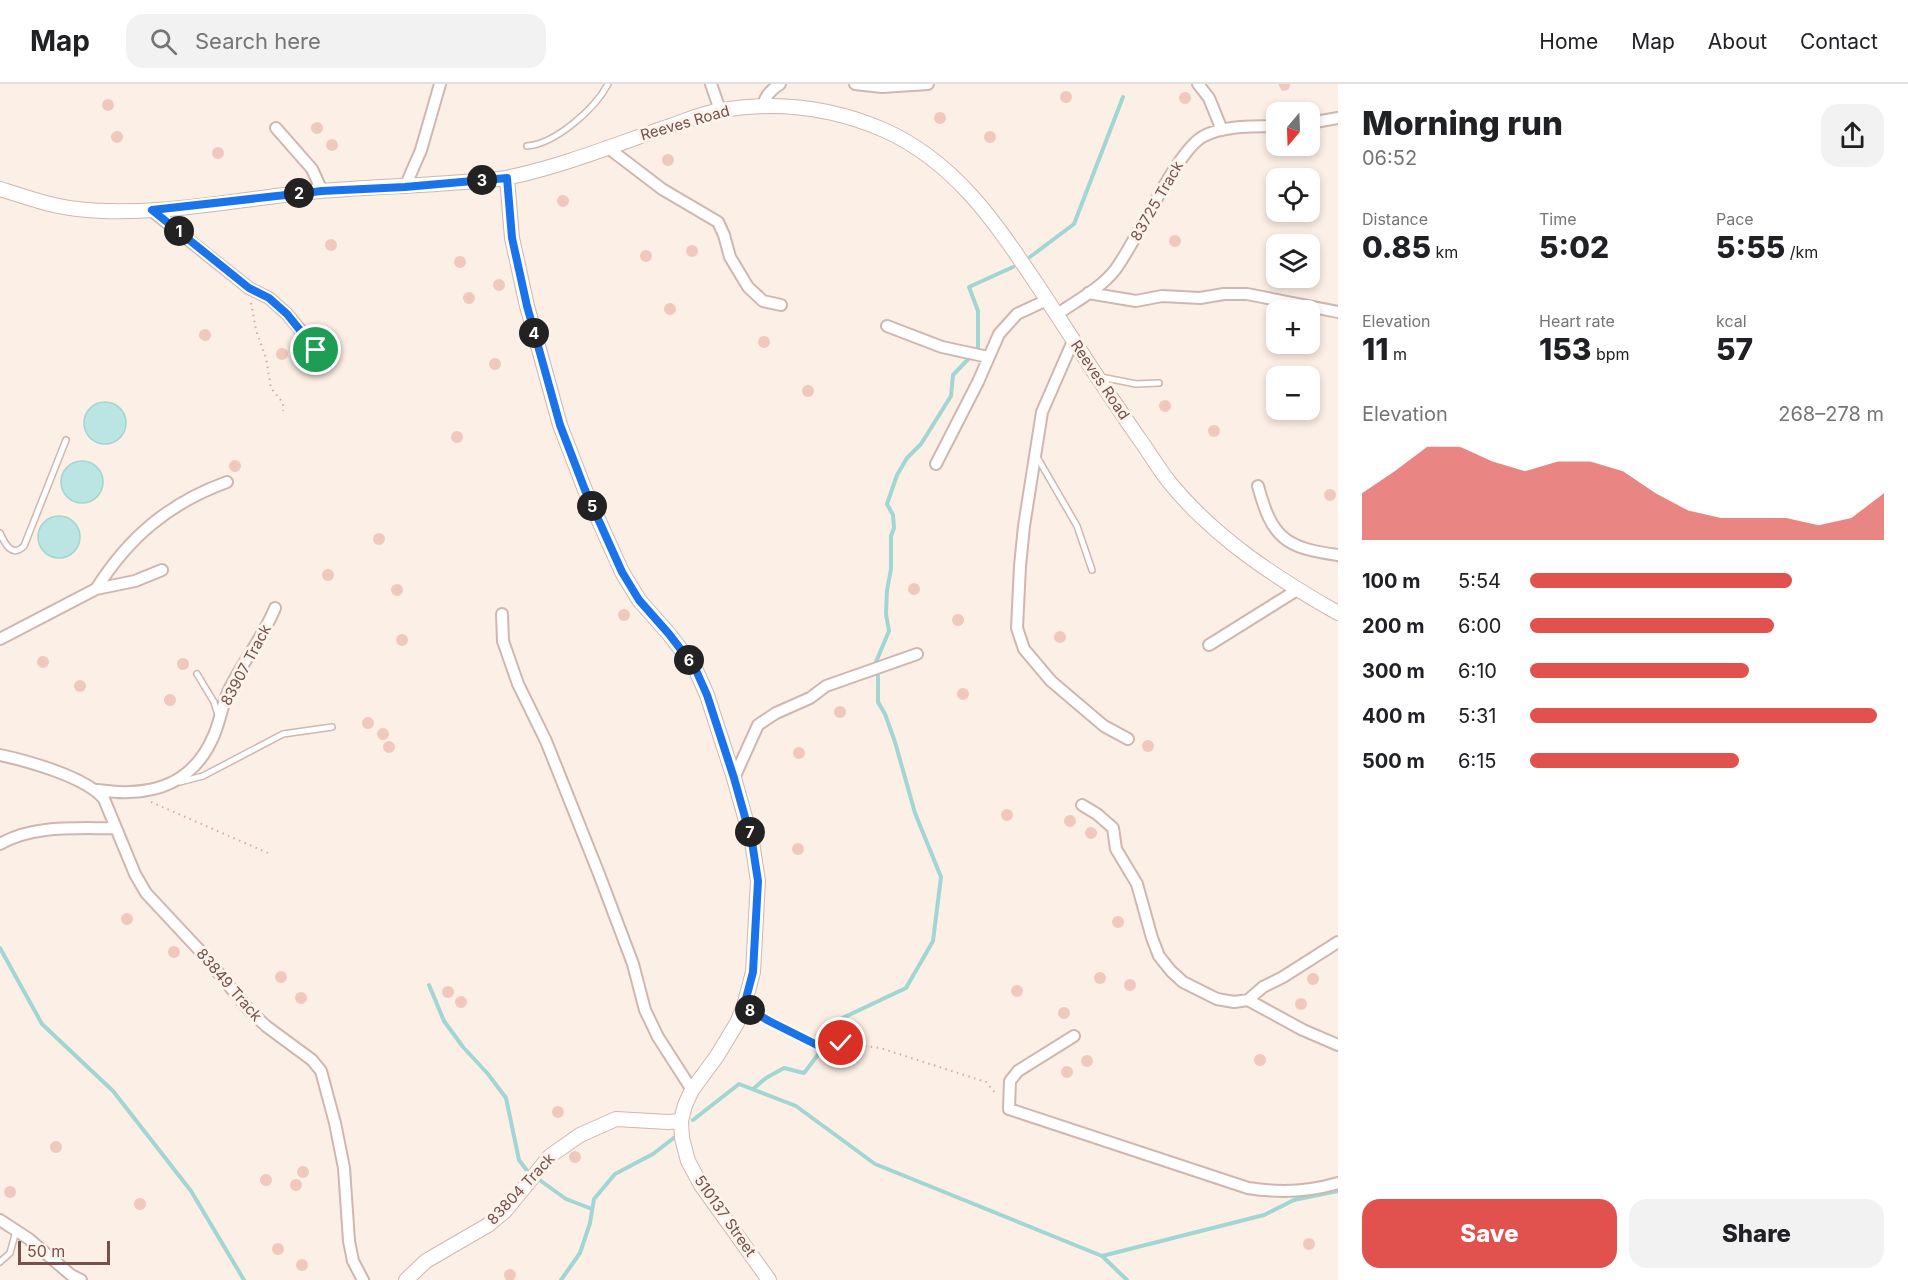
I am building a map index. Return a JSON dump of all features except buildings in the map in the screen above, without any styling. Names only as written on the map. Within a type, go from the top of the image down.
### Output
[{"type":"street","points":[[405,187],[421,150],[440,84]]},
{"type":"street","points":[[711,84],[720,110]]},
{"type":"street","points":[[763,105],[765,98],[780,84]]},
{"type":"street","points":[[855,84],[882,87],[928,84]]},
{"type":"street","points":[[1198,84],[1209,98],[1222,130]]},
{"type":"street","name":"Reeves Road","points":[[0,189],[75,209],[152,210],[322,191],[405,187],[507,178],[551,166],[720,110],[763,105],[812,109],[838,114],[884,131],[932,158],[956,178],[1002,231],[1096,376],[1170,482],[1188,503],[1237,547],[1297,590],[1338,613]]},
{"type":"street","points":[[1334,119],[1338,129]]},
{"type":"street","name":"83725 Track","points":[[1056,315],[1113,272],[1130,249],[1187,150],[1202,136],[1222,130],[1266,127]]},
{"type":"street","points":[[276,128],[305,159],[322,191]]},
{"type":"street","points":[[608,147],[662,189],[718,222],[730,257],[748,287],[763,301],[781,305]]},
{"type":"street","name":"510137 Street","points":[[507,178],[512,238],[527,306],[560,425],[585,490],[622,572],[639,600],[695,668],[707,695],[752,842],[758,881],[753,972],[744,1006],[717,1056],[692,1090],[681,1120],[682,1138],[688,1161],[701,1185],[769,1280]]},
{"type":"street","points":[[152,210],[249,288],[269,298],[287,314],[316,350]]},
{"type":"street","points":[[1088,293],[1136,301],[1162,296],[1200,298],[1224,294],[1246,294],[1338,312]]},
{"type":"street","points":[[936,464],[999,334],[1008,322],[1028,308],[1047,300]]},
{"type":"street","points":[[887,326],[942,347],[988,357]]},
{"type":"street","points":[[1073,341],[1042,412],[1020,566],[1017,609],[1019,639],[1035,663],[1051,681],[1104,726],[1128,739]]},
{"type":"street","points":[[96,589],[117,558],[151,523],[192,495],[227,482]]},
{"type":"street","points":[[1258,486],[1268,517],[1274,529],[1284,539],[1306,550],[1338,555]]},
{"type":"street","points":[[0,639],[96,589],[135,581],[162,570]]},
{"type":"street","points":[[1209,645],[1297,590]]},
{"type":"street","name":"83907 Track","points":[[175,783],[202,758],[212,740],[229,691],[268,626],[275,608]]},
{"type":"street","points":[[502,614],[503,641],[518,684],[546,741],[599,874],[633,964],[645,1010],[658,1037],[692,1090]]},
{"type":"street","points":[[734,778],[758,725],[776,712],[810,699],[826,686],[917,654]]},
{"type":"street","points":[[0,755],[55,772],[97,790],[129,792],[175,783]]},
{"type":"street","name":"83849 Track","points":[[97,790],[104,799],[135,874],[146,893],[202,953],[250,1011],[266,1026],[312,1060],[321,1071],[344,1168],[349,1240],[353,1261],[363,1280]]},
{"type":"street","points":[[1082,805],[1097,813],[1113,828],[1116,849],[1137,884],[1152,938],[1160,956],[1171,971],[1183,982],[1217,999],[1234,1002],[1248,1000],[1303,1030],[1338,1045]]},
{"type":"street","points":[[0,844],[20,834],[37,831],[116,828]]},
{"type":"street","points":[[1248,1000],[1257,991],[1338,942]]},
{"type":"street","points":[[1074,1036],[1018,1071],[1010,1081],[1009,1109],[1248,1188],[1287,1192],[1308,1191],[1338,1183]]},
{"type":"street","name":"83804 Track","points":[[406,1280],[426,1261],[488,1226],[511,1204],[550,1156],[579,1135],[616,1119],[668,1122],[681,1120]]},
{"type":"street","points":[[0,1220],[29,1239],[70,1275],[81,1280]]},
{"type":"lane","points":[[527,146],[539,145],[557,135],[602,96],[608,84]]},
{"type":"lane","points":[[1096,376],[1136,384],[1159,383]]},
{"type":"lane","points":[[0,533],[9,549],[20,550],[24,546],[66,440]]},
{"type":"lane","points":[[1036,456],[1077,526],[1092,570]]},
{"type":"lane","name":"83907 Track","points":[[197,674],[214,702],[218,722]]},
{"type":"lane","points":[[175,783],[203,776],[283,734],[332,727]]},
{"type":"lane","points":[[0,1262],[10,1253],[16,1231]]},
{"type":"path","points":[[249,288],[256,330],[266,358],[272,388],[283,403],[283,411]]},
{"type":"path","points":[[150,802],[268,853]]},
{"type":"path","points":[[744,1006],[821,1047],[841,1043],[880,1048],[986,1082],[1009,1109]]},
{"type":"water","points":[[105,402],[120,408],[126,423],[120,438],[105,444],[90,438],[84,423],[90,408]]},
{"type":"water","points":[[82,461],[97,467],[103,482],[97,497],[82,503],[67,497],[61,482],[67,467]]},
{"type":"water","points":[[59,516],[74,522],[80,537],[74,552],[59,558],[44,552],[38,537],[44,522]]},
{"type":"waterway","points":[[1030,257],[1074,224],[1123,97]]},
{"type":"waterway","points":[[824,1043],[834,1022],[906,988],[933,941],[941,877],[915,813],[895,742],[878,702],[878,676],[873,669],[889,631],[886,614],[887,590],[891,569],[891,536],[894,528],[893,515],[887,504],[897,475],[907,458],[921,444],[951,396],[953,375],[978,349],[978,311],[969,287],[1013,267]]},
{"type":"waterway","points":[[0,948],[42,1024],[113,1091],[191,1191],[244,1280]]},
{"type":"waterway","points":[[429,985],[444,1021],[506,1098],[519,1160],[528,1172]]},
{"type":"waterway","points":[[753,1089],[766,1078],[784,1068],[804,1073],[820,1052]]},
{"type":"waterway","points":[[693,1120],[739,1084],[796,1106],[875,1164],[1102,1256],[1127,1280]]},
{"type":"waterway","points":[[561,1280],[580,1253],[590,1223],[594,1199],[615,1174],[653,1154],[675,1137]]},
{"type":"waterway","points":[[541,1181],[566,1199],[592,1209]]},
{"type":"waterway","points":[[1102,1256],[1264,1215],[1294,1200],[1338,1191]]},
{"type":"route","points":[[316,350],[287,314],[269,298],[249,288],[152,210],[322,191],[405,187],[507,178],[512,238],[527,306],[560,425],[585,490],[622,572],[639,600],[695,668],[707,695],[734,778],[752,842],[758,881],[753,972],[744,1006],[821,1047],[841,1043]]}]
